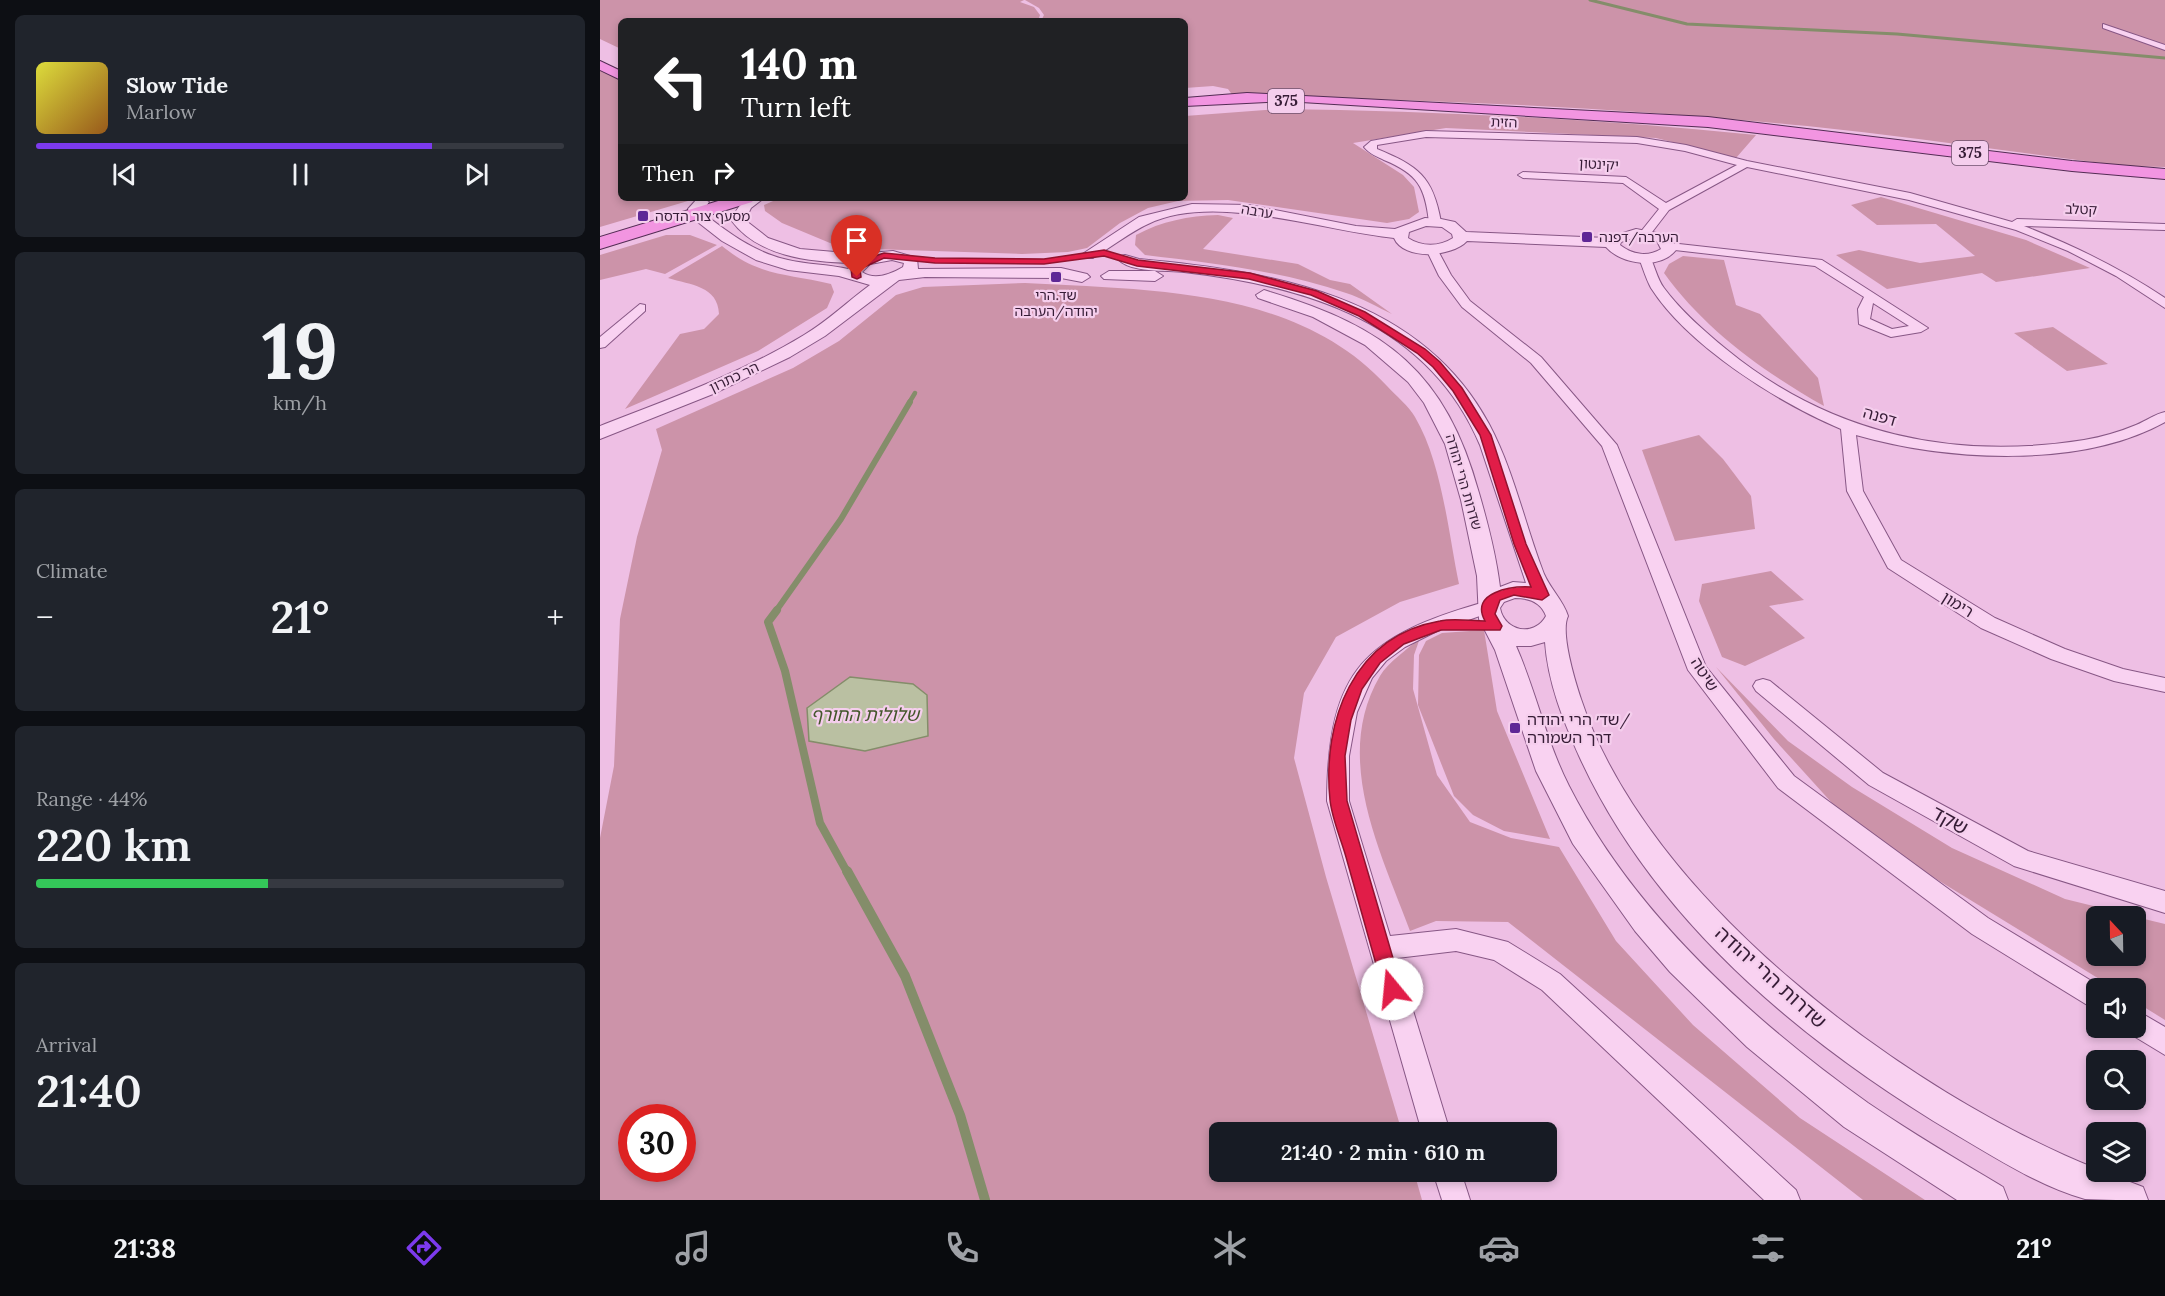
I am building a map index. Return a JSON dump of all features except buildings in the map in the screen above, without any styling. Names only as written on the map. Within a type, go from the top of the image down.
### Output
[{"type":"main road","points":[[600,65],[618,74]]},
{"type":"main road","name":"375","points":[[1188,102],[1261,97],[1708,122],[2073,166],[2165,174]]},
{"type":"main road","name":"375","points":[[1188,108],[1276,101],[1388,103]]},
{"type":"main road","points":[[600,234],[704,204],[725,201]]},
{"type":"main road","points":[[600,243],[704,204]]},
{"type":"main road","points":[[628,234],[682,225],[715,230]]},
{"type":"street","points":[[2106,26],[2165,48]]},
{"type":"street","name":"הזית","points":[[1435,222],[1432,196],[1427,184],[1402,165],[1373,151],[1370,147],[1374,143],[1426,134],[1637,140],[1686,148],[1746,164]]},
{"type":"street","points":[[1645,234],[1665,208],[1746,164],[1840,182],[1997,221],[2057,243],[2116,270],[2165,304]]},
{"type":"street","name":"יקינטון","points":[[1523,175],[1626,180],[1665,208]]},
{"type":"street","points":[[752,201],[745,206],[738,220],[764,240],[804,254],[844,259],[893,255],[935,260],[1044,261],[1087,255]]},
{"type":"street","points":[[704,204],[715,230],[740,248],[767,259],[845,272],[860,278],[895,277],[925,272],[1061,273],[1082,277]]},
{"type":"street","name":"ערבה","points":[[1087,255],[1132,227],[1157,215],[1214,207],[1249,209],[1356,230],[1400,234]]},
{"type":"street","name":"קטלב","points":[[1997,221],[2165,227]]},
{"type":"street","points":[[1435,222],[1456,228],[1461,236],[1456,243],[1432,249],[1405,243],[1400,234],[1407,226],[1435,222]]},
{"type":"street","points":[[1612,243],[1614,239],[1627,234],[1645,234],[1662,239],[1670,247],[1818,263],[1871,296]]},
{"type":"street","points":[[1461,236],[1612,243],[1622,253],[1645,258],[1666,254],[1670,247]]},
{"type":"street","points":[[1109,276],[1125,267],[1117,246],[1119,237]]},
{"type":"street","name":"שיטה","points":[[1432,249],[1445,276],[1466,304],[1536,360],[1609,445],[1698,670],[1786,782],[1980,926],[2086,992]]},
{"type":"street","name":"שדרות הרי יהודה","points":[[1087,255],[1104,253],[1137,263],[1250,276],[1314,293],[1362,314],[1421,351],[1442,370],[1479,421],[1494,458],[1520,544],[1542,595]]},
{"type":"street","points":[[1082,277],[1075,274],[1071,266],[1087,255]]},
{"type":"street","points":[[858,301],[864,293],[855,268],[874,258]]},
{"type":"street","points":[[895,277],[913,265],[909,258]]},
{"type":"street","name":"דפנה","points":[[1645,258],[1659,289],[1728,356],[1774,389],[1823,417],[1880,437],[1927,445],[1990,450],[2053,448],[2106,440],[2146,428],[2165,416]]},
{"type":"street","name":"שדרות הרי יהודה","points":[[1082,277],[1128,275],[1181,279],[1268,296],[1341,324],[1396,359],[1409,372],[1429,396],[1453,438],[1483,548],[1493,616],[1543,756],[1559,791],[1598,856],[1654,930],[1709,988],[1792,1065],[1840,1103],[1990,1200]]},
{"type":"street","name":"הר כתרון","points":[[600,433],[668,406],[773,359],[811,338],[858,301],[895,277]]},
{"type":"street","points":[[600,344],[640,308]]},
{"type":"street","name":"רימון","points":[[1848,426],[1855,491],[1894,564],[1988,622],[2028,640],[2121,676],[2165,685]]},
{"type":"street","points":[[1513,590],[1542,595],[1555,609],[1555,624],[1541,636],[1530,638],[1508,635],[1493,616],[1496,597],[1513,590]]},
{"type":"street","points":[[1433,1122],[1338,801],[1337,756],[1343,720],[1355,687],[1374,659],[1399,641],[1440,626],[1493,616]]},
{"type":"street","name":"שדרות הרי יהודה","points":[[1555,624],[1557,663],[1562,681],[1586,748],[1602,780],[1657,861],[1694,905],[1732,944],[1823,1026],[1892,1075],[2007,1146],[2130,1200]]},
{"type":"street","name":"שקד","points":[[1763,686],[1876,779],[2022,859],[2165,902]]},
{"type":"street","points":[[1380,948],[1456,940],[1499,950],[1551,982],[1737,1158],[1786,1200]]},
{"type":"street","points":[[2146,1030],[2165,1042]]},
{"type":"street","points":[[1451,1182],[1456,1200]]},
{"type":"shaded area","points":[[600,0],[1024,0],[1020,2],[1034,7],[1040,15],[1039,18],[618,18],[618,48],[600,39]]},
{"type":"shaded area","points":[[1025,0],[2165,0],[2165,167],[2126,166],[1847,130],[1736,119],[1448,102],[1233,96],[1228,89],[1213,86],[1188,88],[1188,18],[1042,18],[1044,15],[1039,8]]},
{"type":"shaded area","points":[[600,70],[618,78],[618,201],[688,201],[600,227]]},
{"type":"shaded area","points":[[1278,109],[1398,112],[1637,124],[1756,135],[1736,158],[1656,138],[1446,128],[1353,143],[1403,175],[1414,187],[1419,212],[1409,219],[1387,223],[1228,200],[1188,201],[1188,116]]},
{"type":"shaded area","points":[[1881,197],[2026,240],[2090,268],[1996,282],[1982,273],[1887,289],[1836,255],[1859,250],[1920,263],[1975,256],[1936,224],[1877,225],[1851,205]]},
{"type":"shaded area","points":[[773,201],[1178,201],[1148,208],[1120,223],[1087,248],[1068,252],[1022,254],[842,248],[782,223],[765,211],[764,205]]},
{"type":"shaded area","points":[[1218,215],[1233,218],[1203,249],[1298,264],[1330,280],[1350,284],[1392,314],[1358,297],[1322,285],[1247,269],[1145,255],[1135,245],[1136,235],[1156,226],[1186,218]]},
{"type":"shaded area","points":[[666,235],[690,235],[717,245],[665,274],[646,269],[600,280],[600,255]]},
{"type":"shaded area","points":[[722,246],[761,269],[831,284],[834,292],[827,308],[758,351],[625,409],[680,334],[704,329],[719,314],[714,298],[708,292],[694,285],[668,278]]},
{"type":"shaded area","points":[[1683,256],[1724,260],[1736,305],[1760,314],[1818,378],[1824,406],[1779,379],[1737,348],[1680,294],[1664,273],[1669,264]]},
{"type":"shaded area","points":[[1025,283],[1121,288],[1218,300],[1265,312],[1309,329],[1350,353],[1387,386],[1415,417],[1432,455],[1438,476],[1459,584],[1400,602],[1336,637],[1304,693],[1294,758],[1326,877],[1399,1122],[1209,1122],[1209,1182],[1417,1182],[1422,1200],[600,1200],[600,838],[614,766],[620,619],[637,537],[662,450],[656,429],[793,368],[839,341],[896,295],[923,287]]},
{"type":"shaded area","points":[[2053,327],[2108,364],[2067,371],[2014,333]]},
{"type":"shaded area","points":[[1699,435],[1723,459],[1751,496],[1755,529],[1675,541],[1642,450]]},
{"type":"shaded area","points":[[1771,571],[1804,600],[1769,606],[1805,638],[1745,666],[1722,657],[1699,601],[1702,584]]},
{"type":"shaded area","points":[[1484,630],[1497,711],[1550,839],[1504,831],[1473,815],[1454,796],[1418,705],[1419,655],[1426,641],[1442,633]]},
{"type":"shaded area","points":[[1420,638],[1414,655],[1413,689],[1437,775],[1470,822],[1511,838],[1559,847],[1616,941],[1693,1025],[1800,1118],[1925,1200],[1863,1200],[1508,922],[1436,921],[1410,931],[1386,869],[1366,805],[1361,772],[1360,739],[1366,707],[1380,676],[1393,661]]},
{"type":"shaded area","points":[[1716,667],[1788,741],[1852,787],[1952,848],[2065,899],[2093,906],[2086,906],[2086,966],[2146,966],[2146,919],[2165,924],[2165,1020],[2146,1008],[2146,978],[2098,978],[1892,852],[1832,803],[1774,739]]},
{"type":"water","name":"שלולית החורף","points":[[850,677],[913,684],[927,695],[928,736],[865,751],[809,741],[807,708]]},
{"type":"waterway","points":[[1590,0],[1687,24],[1897,34],[2165,58]]},
{"type":"waterway","points":[[909,403],[915,393]]},
{"type":"waterway","points":[[776,611],[841,519],[910,402]]},
{"type":"waterway","points":[[777,610],[768,622],[785,671],[820,823],[847,872]]},
{"type":"waterway","points":[[847,871],[905,976],[960,1115],[985,1200]]},
{"type":"place","name":"מסעף צור הדסה","points":[[643,216]]},
{"type":"place","name":"הערבה/דפנה","points":[[1587,237]]},
{"type":"place","name":"שד.הרי יהודה/הערבה","points":[[1056,277]]},
{"type":"place","name":"שד׳ הרי יהודה/ דרך השמורה","points":[[1515,728]]},
{"type":"route","points":[[857,277],[854,273],[855,268],[860,264],[874,258],[893,255],[923,260],[1056,261],[1104,253],[1137,263],[1179,266],[1250,276],[1314,293],[1362,314],[1421,351],[1437,364],[1458,390],[1479,421],[1485,435],[1520,544],[1542,595],[1513,590],[1496,597],[1488,607],[1490,620],[1495,626],[1459,624],[1440,626],[1399,641],[1374,659],[1355,687],[1343,720],[1337,756],[1338,801],[1392,989]]}]
